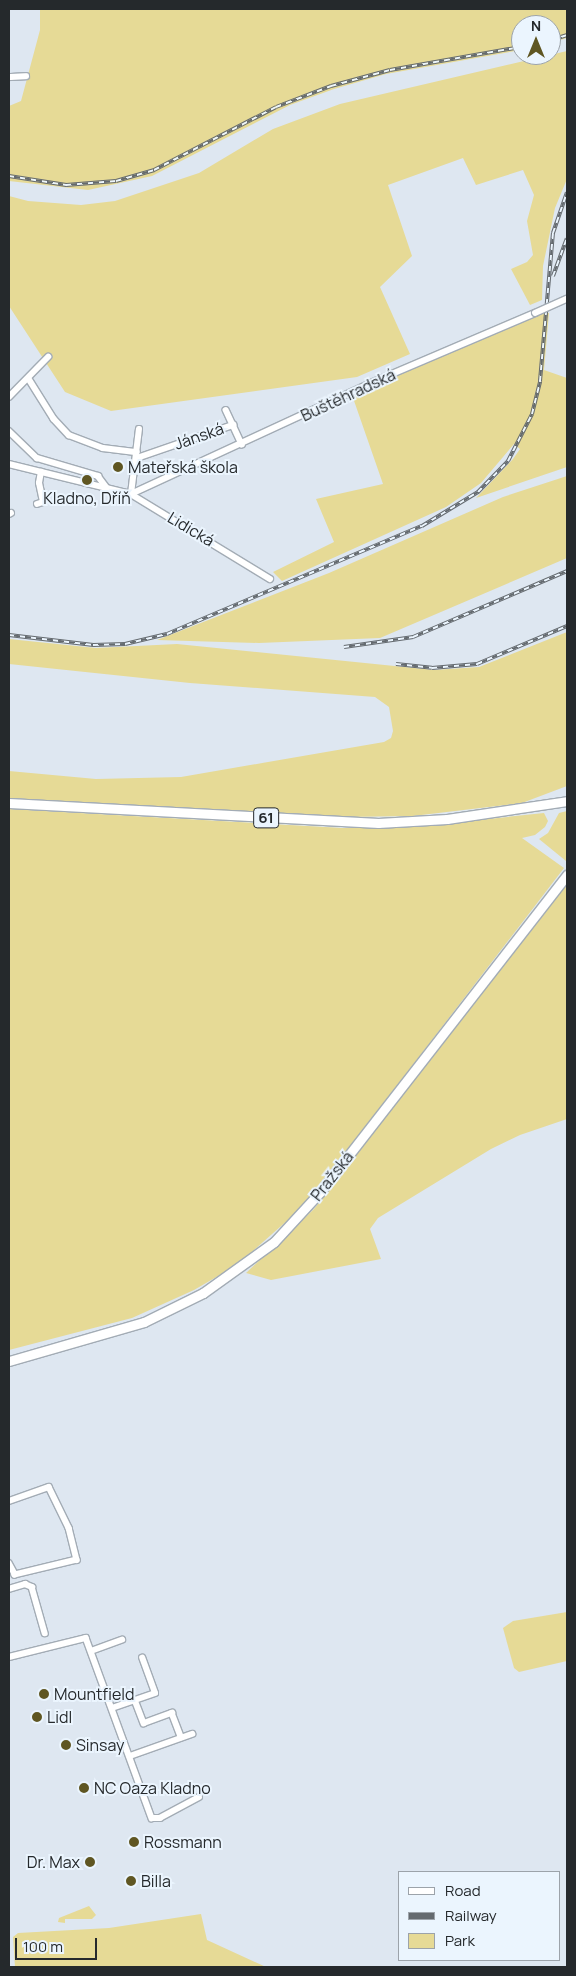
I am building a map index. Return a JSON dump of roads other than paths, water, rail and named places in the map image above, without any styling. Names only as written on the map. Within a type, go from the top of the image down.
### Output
[{"type":"street","points":[[9,77],[26,76]]},
{"type":"street","name":"Buštěhradská","points":[[131,494],[371,383],[567,299]]},
{"type":"street","points":[[10,394],[29,379],[48,357]]},
{"type":"street","name":"Jánská","points":[[29,379],[54,419],[69,434],[103,448],[137,455],[233,425]]},
{"type":"street","name":"Jánská","points":[[226,410],[242,444]]},
{"type":"street","points":[[131,494],[139,429]]},
{"type":"street","name":"Lidická","points":[[9,431],[24,448],[44,461],[98,476],[107,488]]},
{"type":"street","name":"Lidická","points":[[9,464],[131,494],[270,579]]},
{"type":"street","points":[[37,504],[43,502],[39,483],[41,472]]},
{"type":"street","name":"61","points":[[522,808],[567,796]]},
{"type":"street","name":"61","points":[[9,803],[352,823],[438,820],[567,802]]},
{"type":"street","name":"Pražská","points":[[9,1361],[144,1322],[203,1292],[274,1242],[314,1199],[567,875]]},
{"type":"street","points":[[9,1501],[49,1487],[69,1528],[77,1560],[15,1575],[9,1564]]},
{"type":"street","points":[[9,1589],[25,1584],[32,1587],[45,1633]]},
{"type":"street","points":[[9,1657],[86,1638],[152,1818],[160,1818],[199,1797]]},
{"type":"street","points":[[91,1651],[122,1640]]},
{"type":"street","points":[[112,1708],[155,1693],[142,1658]]},
{"type":"street","points":[[136,1700],[144,1723],[172,1713],[181,1738]]},
{"type":"street","points":[[130,1756],[192,1734]]},
{"type":"railway","points":[[561,37],[567,35]]},
{"type":"railway","points":[[9,176],[66,185],[116,181],[154,170],[276,107],[331,86],[390,70],[511,49]]},
{"type":"railway","points":[[9,635],[93,645],[125,644],[167,634],[422,526],[478,492],[508,461],[532,414],[540,381],[553,233],[567,192]]},
{"type":"railway","points":[[553,276],[567,238]]},
{"type":"railway","points":[[344,647],[413,637],[567,571]]},
{"type":"railway","points":[[396,664],[432,668],[477,664],[567,626]]},
{"type":"place","name":"Mateřská škola","points":[[118,467]]},
{"type":"place","name":"Kladno, Dříň","points":[[87,480]]},
{"type":"place","name":"Mountfield","points":[[44,1694]]},
{"type":"place","name":"Lidl","points":[[37,1717]]},
{"type":"place","name":"Sinsay","points":[[66,1745]]},
{"type":"place","name":"NC Oaza Kladno","points":[[84,1788]]},
{"type":"place","name":"Rossmann","points":[[134,1842]]},
{"type":"place","name":"Dr. Max","points":[[90,1862]]},
{"type":"place","name":"Billa","points":[[131,1881]]}]
